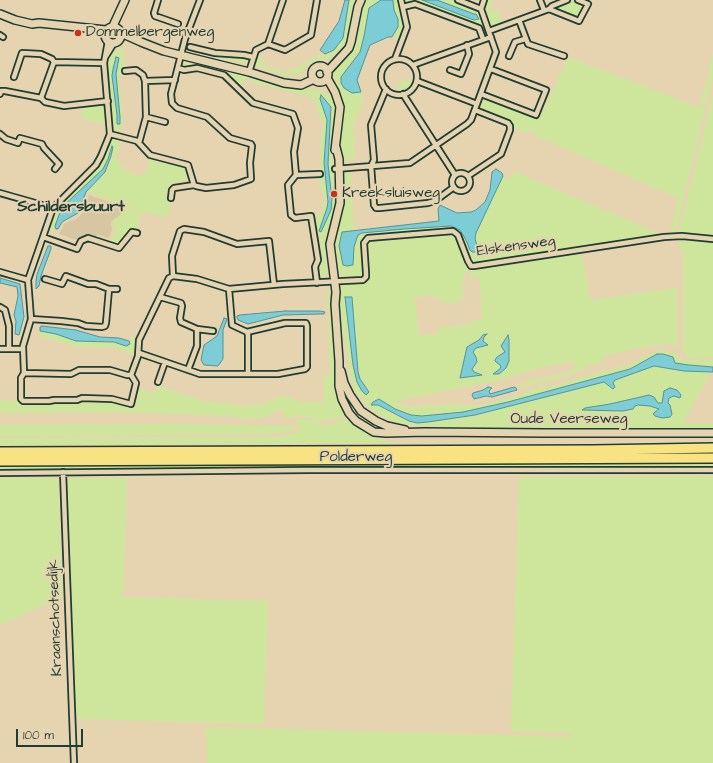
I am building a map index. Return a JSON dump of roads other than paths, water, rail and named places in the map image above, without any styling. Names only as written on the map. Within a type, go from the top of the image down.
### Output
[{"type":"highway","points":[[0,452],[594,450],[713,448]]},
{"type":"highway","points":[[0,461],[713,458]]},
{"type":"street","points":[[158,0],[154,13],[155,16],[178,24]]},
{"type":"street","points":[[171,198],[172,190],[174,188],[194,184],[196,186],[206,188],[234,185],[249,180],[252,176],[250,163],[251,144],[230,138],[207,117],[177,108],[174,106],[171,99],[185,39],[200,0]]},
{"type":"street","points":[[249,72],[256,50],[268,44],[283,0]]},
{"type":"street","points":[[268,44],[285,50],[311,35],[317,0]]},
{"type":"street","points":[[396,59],[407,27],[401,0]]},
{"type":"street","points":[[458,0],[481,9]]},
{"type":"street","points":[[338,169],[410,163],[468,124],[471,120],[491,69],[496,52],[481,9],[484,0]]},
{"type":"street","points":[[540,0],[546,10],[579,21],[588,4],[578,0]]},
{"type":"street","points":[[489,31],[546,10],[567,0]]},
{"type":"street","points":[[313,77],[318,82],[349,48],[359,2]]},
{"type":"street","points":[[124,3],[104,63],[110,134],[96,165],[53,208],[28,280],[30,319],[23,349],[24,373],[21,378],[22,401],[77,400],[82,398],[112,399],[131,404],[136,383],[131,375]]},
{"type":"street","points":[[403,7],[415,4],[479,28],[483,40]]},
{"type":"street","points":[[0,10],[39,23],[87,29],[141,42],[164,51],[172,56],[181,56],[192,60],[198,60],[249,72],[284,83],[295,84],[313,77]]},
{"type":"street","points":[[0,14],[15,20],[32,24],[39,23]]},
{"type":"street","points":[[519,20],[528,44],[564,56]]},
{"type":"street","points":[[413,65],[491,37]]},
{"type":"street","points":[[509,56],[516,42],[525,39]]},
{"type":"street","points":[[450,70],[461,74],[469,54],[467,45]]},
{"type":"street","points":[[190,47],[216,53],[253,57]]},
{"type":"street","points":[[14,77],[22,54],[41,54],[54,62],[104,63]]},
{"type":"street","points":[[396,59],[405,60],[413,65],[417,73],[417,81],[413,88],[403,94],[391,93],[386,89],[381,77],[385,66],[396,59]]},
{"type":"street","points":[[40,98],[54,62]]},
{"type":"street","points":[[178,68],[184,70],[196,68],[224,75],[253,104],[293,114],[298,128],[294,152],[296,175],[288,185],[292,215],[295,218],[311,216],[318,260],[315,267],[317,283]]},
{"type":"street","points":[[313,77],[316,68],[325,75],[338,101],[340,114],[336,146],[341,185],[339,190],[340,208],[330,244],[333,282],[332,293],[335,304],[339,361]]},
{"type":"street","points":[[481,94],[536,115],[546,90],[491,69]]},
{"type":"street","points":[[125,70],[136,70],[143,75],[145,81],[146,117],[139,144]]},
{"type":"street","points":[[145,81],[175,80]]},
{"type":"street","points":[[417,81],[477,104]]},
{"type":"street","points":[[386,89],[371,125],[374,160],[371,166],[374,205],[376,208],[428,203],[435,201],[454,187]]},
{"type":"street","points":[[0,94],[1,91],[4,91],[40,98],[46,102],[64,106],[108,101]]},
{"type":"street","points":[[403,94],[455,175]]},
{"type":"street","points":[[468,176],[501,154],[510,130],[508,123],[475,110]]},
{"type":"street","points":[[146,117],[165,122]]},
{"type":"street","points":[[0,134],[6,139],[18,143],[20,138],[42,144],[59,164],[55,168]]},
{"type":"street","points":[[110,134],[137,141],[150,154],[188,165],[194,184]]},
{"type":"street","points":[[463,173],[468,176],[470,182],[466,189],[461,191],[454,187],[452,180],[455,175],[463,173]]},
{"type":"street","points":[[296,175],[320,174]]},
{"type":"street","points":[[0,193],[53,208]]},
{"type":"street","points":[[174,276],[172,256],[180,231],[184,229],[208,233],[236,244],[269,241],[274,285]]},
{"type":"street","name":"Elskensweg","points":[[333,282],[363,280],[366,277],[364,243],[368,238],[453,231],[458,235],[468,262],[471,266],[664,237],[682,236],[713,239]]},
{"type":"street","points":[[43,237],[77,249],[81,241],[88,238],[119,248],[132,232],[137,233]]},
{"type":"street","points":[[0,272],[28,280]]},
{"type":"street","points":[[45,279],[62,284],[66,276],[88,284],[96,284],[109,289],[117,289]]},
{"type":"street","points":[[131,375],[139,353],[139,340],[169,278],[174,276],[197,279],[229,289],[333,282]]},
{"type":"street","points":[[30,319],[78,323],[86,326],[105,326],[109,289]]},
{"type":"street","points":[[139,353],[200,374],[278,374],[305,369],[307,367],[306,323],[285,323],[247,332],[232,325],[229,289]]},
{"type":"street","points":[[160,297],[181,303],[181,322],[197,329],[213,331]]},
{"type":"street","points":[[0,307],[5,310],[9,326],[9,349]]},
{"type":"street","points":[[188,370],[197,346],[197,329]]},
{"type":"street","points":[[247,332],[248,374]]},
{"type":"street","points":[[0,349],[23,349]]},
{"type":"street","name":"Oude Veerseweg","points":[[339,361],[344,383],[358,407],[369,416],[387,426],[397,429],[425,432]]},
{"type":"street","name":"Oude Veerseweg","points":[[339,361],[339,386],[342,399],[349,413],[356,421],[374,432],[713,433]]},
{"type":"street","points":[[158,382],[165,362]]},
{"type":"street","points":[[24,373],[71,374],[79,370],[110,370],[131,375]]},
{"type":"street","name":"Polderweg","points":[[0,473],[307,470],[713,470]]},
{"type":"street","name":"Kraanschotsedijk","points":[[62,472],[74,763]]},
{"type":"water","points":[[345,0],[349,0],[343,38],[334,50],[325,54],[320,50],[339,21]]},
{"type":"water","points":[[381,0],[393,0],[394,10],[398,19],[398,27],[392,37],[388,37],[370,45],[357,80],[361,92],[352,93],[344,88],[341,83],[341,77],[360,52],[369,8]]},
{"type":"water","points":[[422,0],[437,0],[476,14],[479,19],[474,20]]},
{"type":"water","points":[[116,57],[119,58],[116,74],[120,124],[117,124],[112,76]]},
{"type":"water","points":[[321,95],[331,107],[328,164],[332,199],[331,210],[321,232],[319,231],[328,202],[324,163],[327,120],[320,99]]},
{"type":"water","points":[[112,146],[111,156],[105,172],[86,192],[78,213],[62,222],[58,229],[56,229],[55,226],[62,207],[103,169]]},
{"type":"water","points":[[496,169],[502,173],[503,176],[476,233],[475,239],[478,248],[475,252],[470,250],[460,230],[451,226],[362,233],[358,235],[354,247],[353,265],[343,265],[339,246],[342,232],[439,221],[438,209],[440,205],[457,213],[476,210],[485,202],[490,190],[492,172]]},
{"type":"water","points":[[48,246],[51,246],[51,249],[39,286],[36,289],[37,274]]},
{"type":"water","points":[[0,278],[20,284],[24,317],[19,335],[15,334],[16,321],[14,315],[18,296],[17,287],[0,283]]},
{"type":"water","points":[[345,297],[352,297],[358,372],[360,379],[369,392],[366,395],[357,382],[353,365]]},
{"type":"water","points":[[285,311],[325,312],[324,314],[283,315],[248,324],[238,320],[237,317],[240,315]]},
{"type":"water","points":[[224,318],[227,319],[223,330],[223,359],[218,366],[204,365],[201,360],[204,345],[217,336]]},
{"type":"water","points":[[40,327],[76,330],[100,337],[119,338],[129,341],[130,344],[126,346],[114,342],[76,341],[56,334],[40,331]]},
{"type":"water","points":[[487,334],[483,341],[488,345],[476,348],[473,352],[477,362],[472,369],[474,372],[482,375],[460,378],[467,347],[479,340],[483,335]]},
{"type":"water","points":[[508,335],[509,361],[506,368],[499,374],[493,374],[500,369],[501,366],[495,360],[505,352],[501,346]]},
{"type":"water","points":[[657,354],[673,357],[675,363],[713,367],[713,372],[684,371],[654,366],[615,380],[613,383],[615,387],[613,389],[604,382],[475,415],[428,422],[417,423],[409,421],[378,405],[371,405],[379,399],[395,409],[411,415],[422,416],[463,412],[508,402],[630,369]]},
{"type":"water","points":[[488,387],[492,388],[489,391],[490,394],[514,387],[517,390],[492,397],[486,396],[474,399],[472,395],[473,393]]},
{"type":"water","points":[[670,388],[677,390],[681,395],[680,398],[674,396],[669,398],[668,403],[672,414],[670,417],[662,418],[655,416],[653,414],[659,409],[650,406],[638,405],[633,409],[623,411],[582,410],[585,408],[649,395],[654,397],[658,403],[662,403],[664,391]]},
{"type":"place","name":"Dommelbergenweg","points":[[78,33]]},
{"type":"place","name":"Kreeksluisweg","points":[[334,194]]},
{"type":"district","name":"Schildersbuurt","points":[[71,208]]}]
